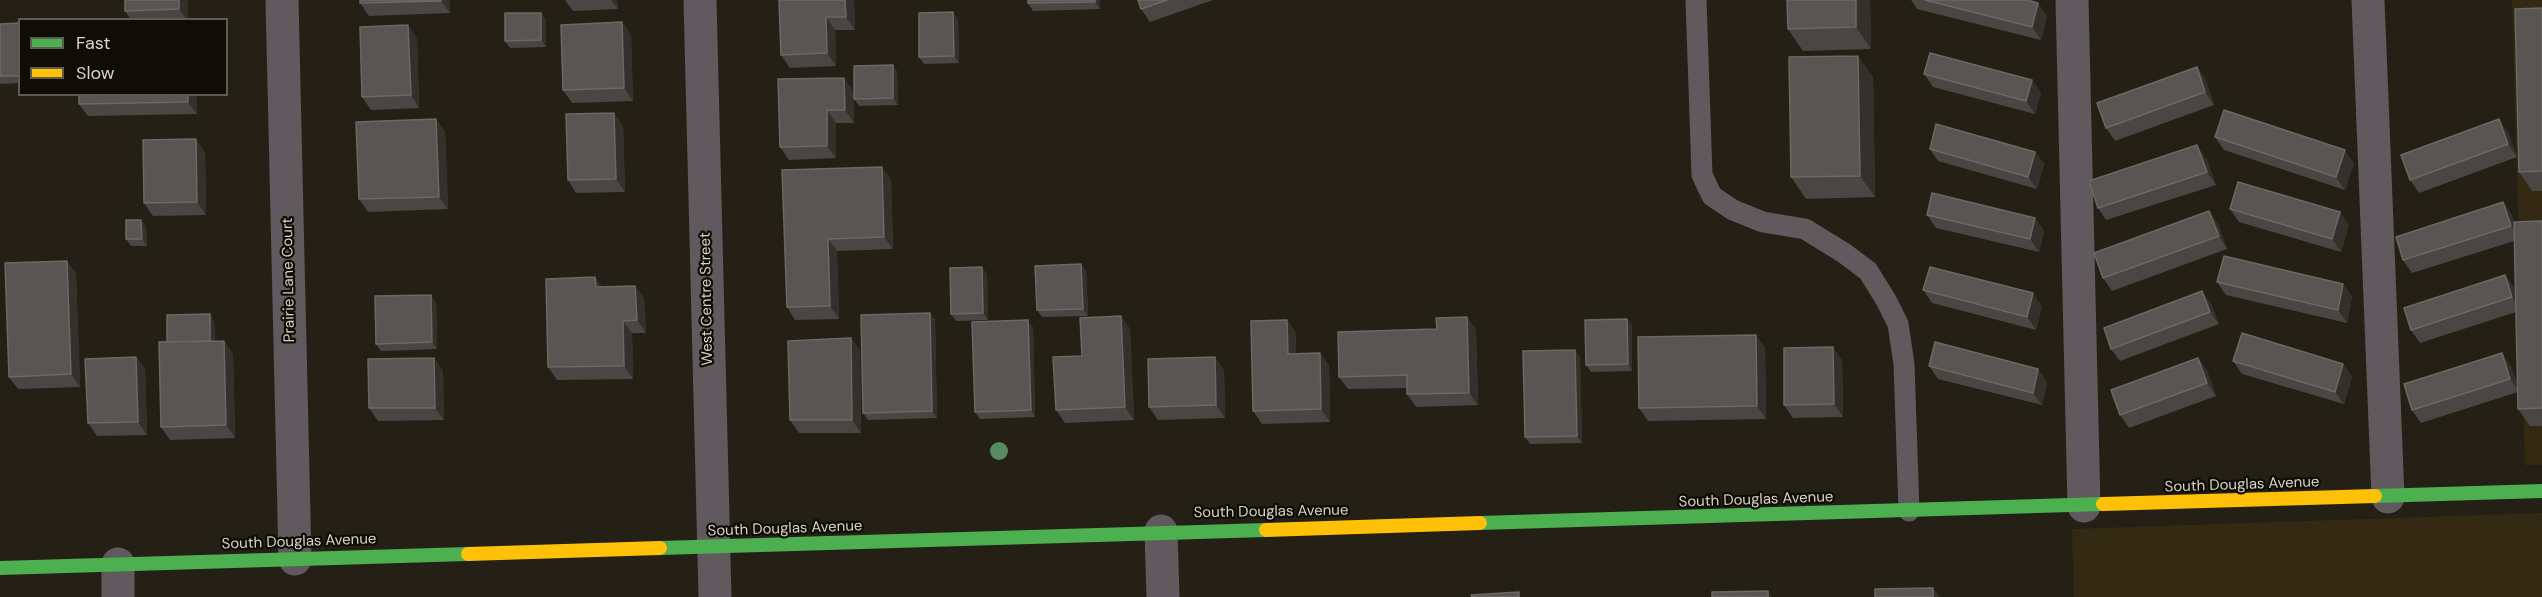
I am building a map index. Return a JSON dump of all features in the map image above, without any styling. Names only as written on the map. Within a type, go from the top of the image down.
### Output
[{"type":"street","name":"Prairie Lane Court","points":[[282,0],[295,559]]},
{"type":"street","name":"West Centre Street","points":[[700,0],[715,597]]},
{"type":"street","points":[[2072,0],[2084,506]]},
{"type":"street","points":[[2368,0],[2388,497]]},
{"type":"street","name":"South Douglas Avenue","points":[[0,568],[713,548],[1161,531],[1538,523],[2542,491]]},
{"type":"street","points":[[1161,531],[1163,597]]},
{"type":"street","points":[[118,564],[118,597]]},
{"type":"lane","points":[[1696,0],[1702,175],[1712,196],[1733,210],[1763,222],[1805,229],[1844,252],[1868,271],[1898,324],[1904,364],[1909,511]]},
{"type":"shaded area","points":[[2512,0],[2542,0],[2542,465],[2525,465]]},
{"type":"shaded area","points":[[2542,513],[2542,597],[2074,597],[2072,529]]},
{"type":"building","points":[[125,0],[179,0],[179,9],[125,11]]},
{"type":"building","points":[[360,0],[441,0],[441,1],[360,3]]},
{"type":"building","points":[[779,0],[845,0],[846,17],[826,17],[827,53],[781,55]]},
{"type":"building","points":[[1028,0],[1095,0],[1095,2],[1028,3]]},
{"type":"building","points":[[1138,0],[1167,0],[1141,9]]},
{"type":"building","points":[[1787,0],[1856,0],[1856,27],[1788,29]]},
{"type":"building","points":[[1925,0],[2027,0],[2038,3],[2032,27]]},
{"type":"building","points":[[2542,8],[2542,171],[2519,172],[2515,9]]},
{"type":"building","points":[[953,12],[954,56],[919,57],[919,13]]},
{"type":"building","points":[[505,13],[541,13],[541,40],[505,41]]},
{"type":"building","points":[[622,22],[624,88],[563,90],[561,25]]},
{"type":"building","points":[[18,23],[18,76],[0,76],[0,24]]},
{"type":"building","points":[[408,25],[411,95],[362,97],[360,27]]},
{"type":"building","points":[[1930,53],[2032,80],[2026,101],[1924,74]]},
{"type":"building","points":[[1858,56],[1860,176],[1791,177],[1789,57]]},
{"type":"building","points":[[893,65],[893,98],[854,99],[854,66]]},
{"type":"building","points":[[2197,67],[2205,92],[2106,128],[2097,103]]},
{"type":"building","points":[[844,78],[845,110],[827,110],[827,146],[780,147],[778,79]]},
{"type":"building","points":[[79,96],[188,96],[188,102],[79,104]]},
{"type":"building","points":[[2224,110],[2345,150],[2336,177],[2215,137]]},
{"type":"building","points":[[614,113],[616,179],[568,180],[566,114]]},
{"type":"building","points":[[436,119],[439,197],[359,199],[356,122]]},
{"type":"building","points":[[2499,119],[2508,144],[2410,180],[2401,155]]},
{"type":"building","points":[[1936,124],[2035,152],[2028,177],[1930,149]]},
{"type":"building","points":[[196,139],[197,202],[144,203],[143,140]]},
{"type":"building","points":[[2197,145],[2207,172],[2098,208],[2089,181]]},
{"type":"building","points":[[882,167],[884,237],[828,239],[830,306],[787,307],[782,170]]},
{"type":"building","points":[[2238,182],[2340,212],[2332,239],[2230,209]]},
{"type":"building","points":[[1932,193],[2035,218],[2030,239],[1927,215]]},
{"type":"building","points":[[2503,202],[2511,226],[2403,260],[2396,237]]},
{"type":"building","points":[[2209,211],[2219,236],[2103,278],[2094,253]]},
{"type":"building","points":[[126,220],[141,220],[142,239],[126,239]]},
{"type":"building","points":[[2542,221],[2542,408],[2518,409],[2514,222]]},
{"type":"building","points":[[2224,256],[2343,284],[2338,310],[2217,282]]},
{"type":"building","points":[[67,261],[71,374],[9,377],[5,263]]},
{"type":"building","points":[[1081,264],[1083,309],[1037,310],[1035,266]]},
{"type":"building","points":[[982,267],[983,313],[951,314],[950,268]]},
{"type":"building","points":[[1930,267],[2033,293],[2027,317],[1923,290]]},
{"type":"building","points":[[2505,275],[2512,297],[2411,330],[2404,308]]},
{"type":"building","points":[[595,277],[596,287],[635,286],[637,320],[623,321],[624,366],[548,367],[546,279]]},
{"type":"building","points":[[2202,291],[2210,312],[2111,349],[2104,328]]},
{"type":"building","points":[[431,295],[432,342],[376,344],[375,296]]},
{"type":"building","points":[[930,313],[932,411],[863,413],[861,315]]},
{"type":"building","points":[[210,314],[210,341],[167,342],[167,315]]},
{"type":"building","points":[[1121,316],[1125,407],[1056,410],[1053,357],[1082,356],[1080,318]]},
{"type":"building","points":[[1467,317],[1469,393],[1407,394],[1407,375],[1339,377],[1338,332],[1437,329],[1436,318]]},
{"type":"building","points":[[1627,319],[1628,364],[1586,365],[1585,320]]},
{"type":"building","points":[[1028,320],[1031,410],[975,412],[972,322]]},
{"type":"building","points":[[1287,320],[1288,354],[1320,353],[1321,409],[1253,411],[1251,321]]},
{"type":"building","points":[[2242,333],[2343,364],[2335,392],[2233,361]]},
{"type":"building","points":[[1756,335],[1757,406],[1639,408],[1638,337]]},
{"type":"building","points":[[851,338],[852,420],[790,420],[788,341]]},
{"type":"building","points":[[224,341],[226,425],[161,427],[159,342]]},
{"type":"building","points":[[1935,342],[2038,369],[2033,393],[1929,366]]},
{"type":"building","points":[[1833,347],[1834,404],[1784,405],[1784,348]]},
{"type":"building","points":[[1575,350],[1577,436],[1525,437],[1523,351]]},
{"type":"building","points":[[2502,353],[2510,379],[2412,410],[2404,384]]},
{"type":"building","points":[[136,357],[138,422],[88,423],[85,359]]},
{"type":"building","points":[[1215,357],[1216,405],[1149,407],[1148,359]]},
{"type":"building","points":[[434,358],[435,408],[369,408],[368,359]]},
{"type":"building","points":[[2198,358],[2207,383],[2120,415],[2111,390]]},
{"type":"building","points":[[1933,588],[1933,597],[1875,597],[1875,589]]},
{"type":"building","points":[[1768,591],[1768,597],[1712,597],[1712,592]]},
{"type":"building","points":[[1519,592],[1519,597],[1472,597],[1471,595]]},
{"type":"traffic: fast","points":[[2375,496],[2542,491]]},
{"type":"traffic: fast","points":[[1480,523],[2103,504]]},
{"type":"traffic: fast","points":[[660,548],[1266,530]]},
{"type":"traffic: fast","points":[[0,568],[468,554]]},
{"type":"traffic: slow","points":[[2103,504],[2375,496]]},
{"type":"traffic: slow","points":[[1266,530],[1480,523]]},
{"type":"traffic: slow","points":[[468,554],[660,548]]}]
